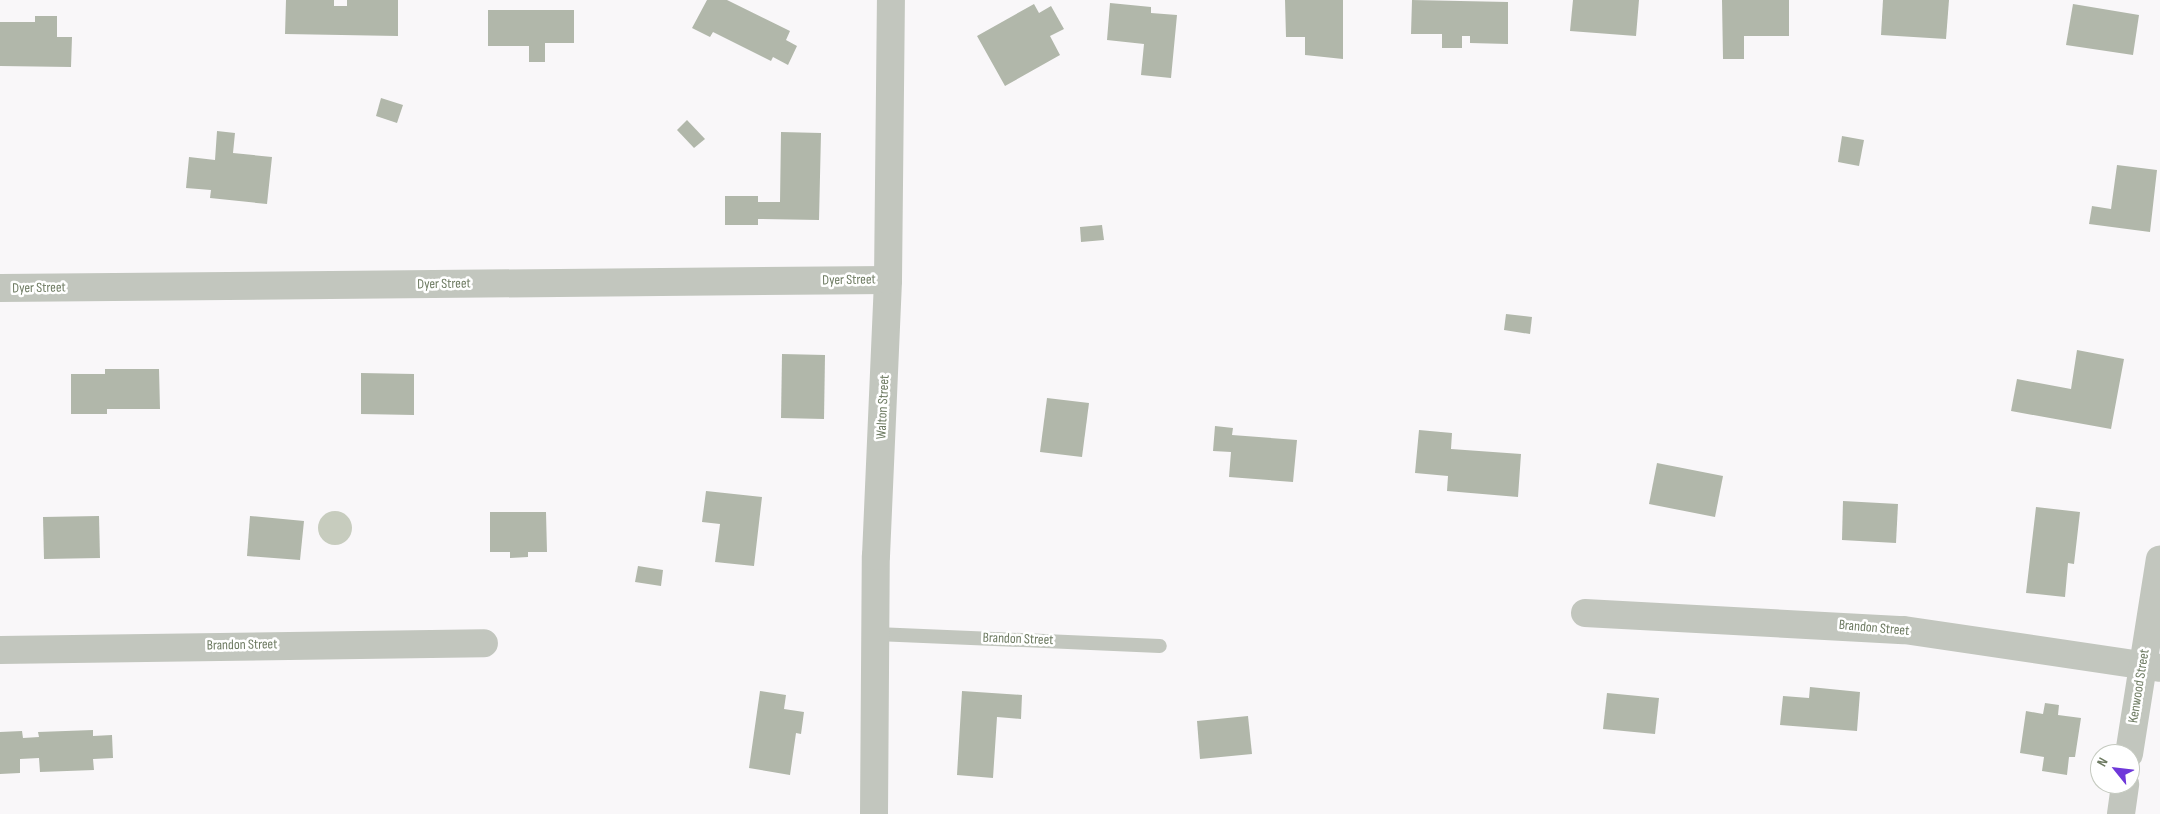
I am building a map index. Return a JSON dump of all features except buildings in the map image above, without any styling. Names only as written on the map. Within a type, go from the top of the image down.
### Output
[{"type":"street","name":"Walton Street","points":[[874,814],[876,634],[888,280],[891,0]]},
{"type":"street","name":"Dyer Street","points":[[0,288],[888,280]]},
{"type":"street","name":"Kenwood Street","points":[[2132,744],[2151,666],[2160,559]]},
{"type":"street","name":"Brandon Street","points":[[1585,613],[1895,630],[2151,666]]},
{"type":"street","name":"Brandon Street","points":[[0,650],[484,643]]},
{"type":"street","points":[[2121,814],[2124,794]]},
{"type":"lane","name":"Brandon Street","points":[[876,634],[1160,646]]},
{"type":"shaded area","points":[[335,511],[342,512],[347,516],[351,521],[351,535],[347,540],[342,544],[335,545],[328,544],[323,540],[319,535],[318,528],[319,521],[323,516],[328,512]]}]
